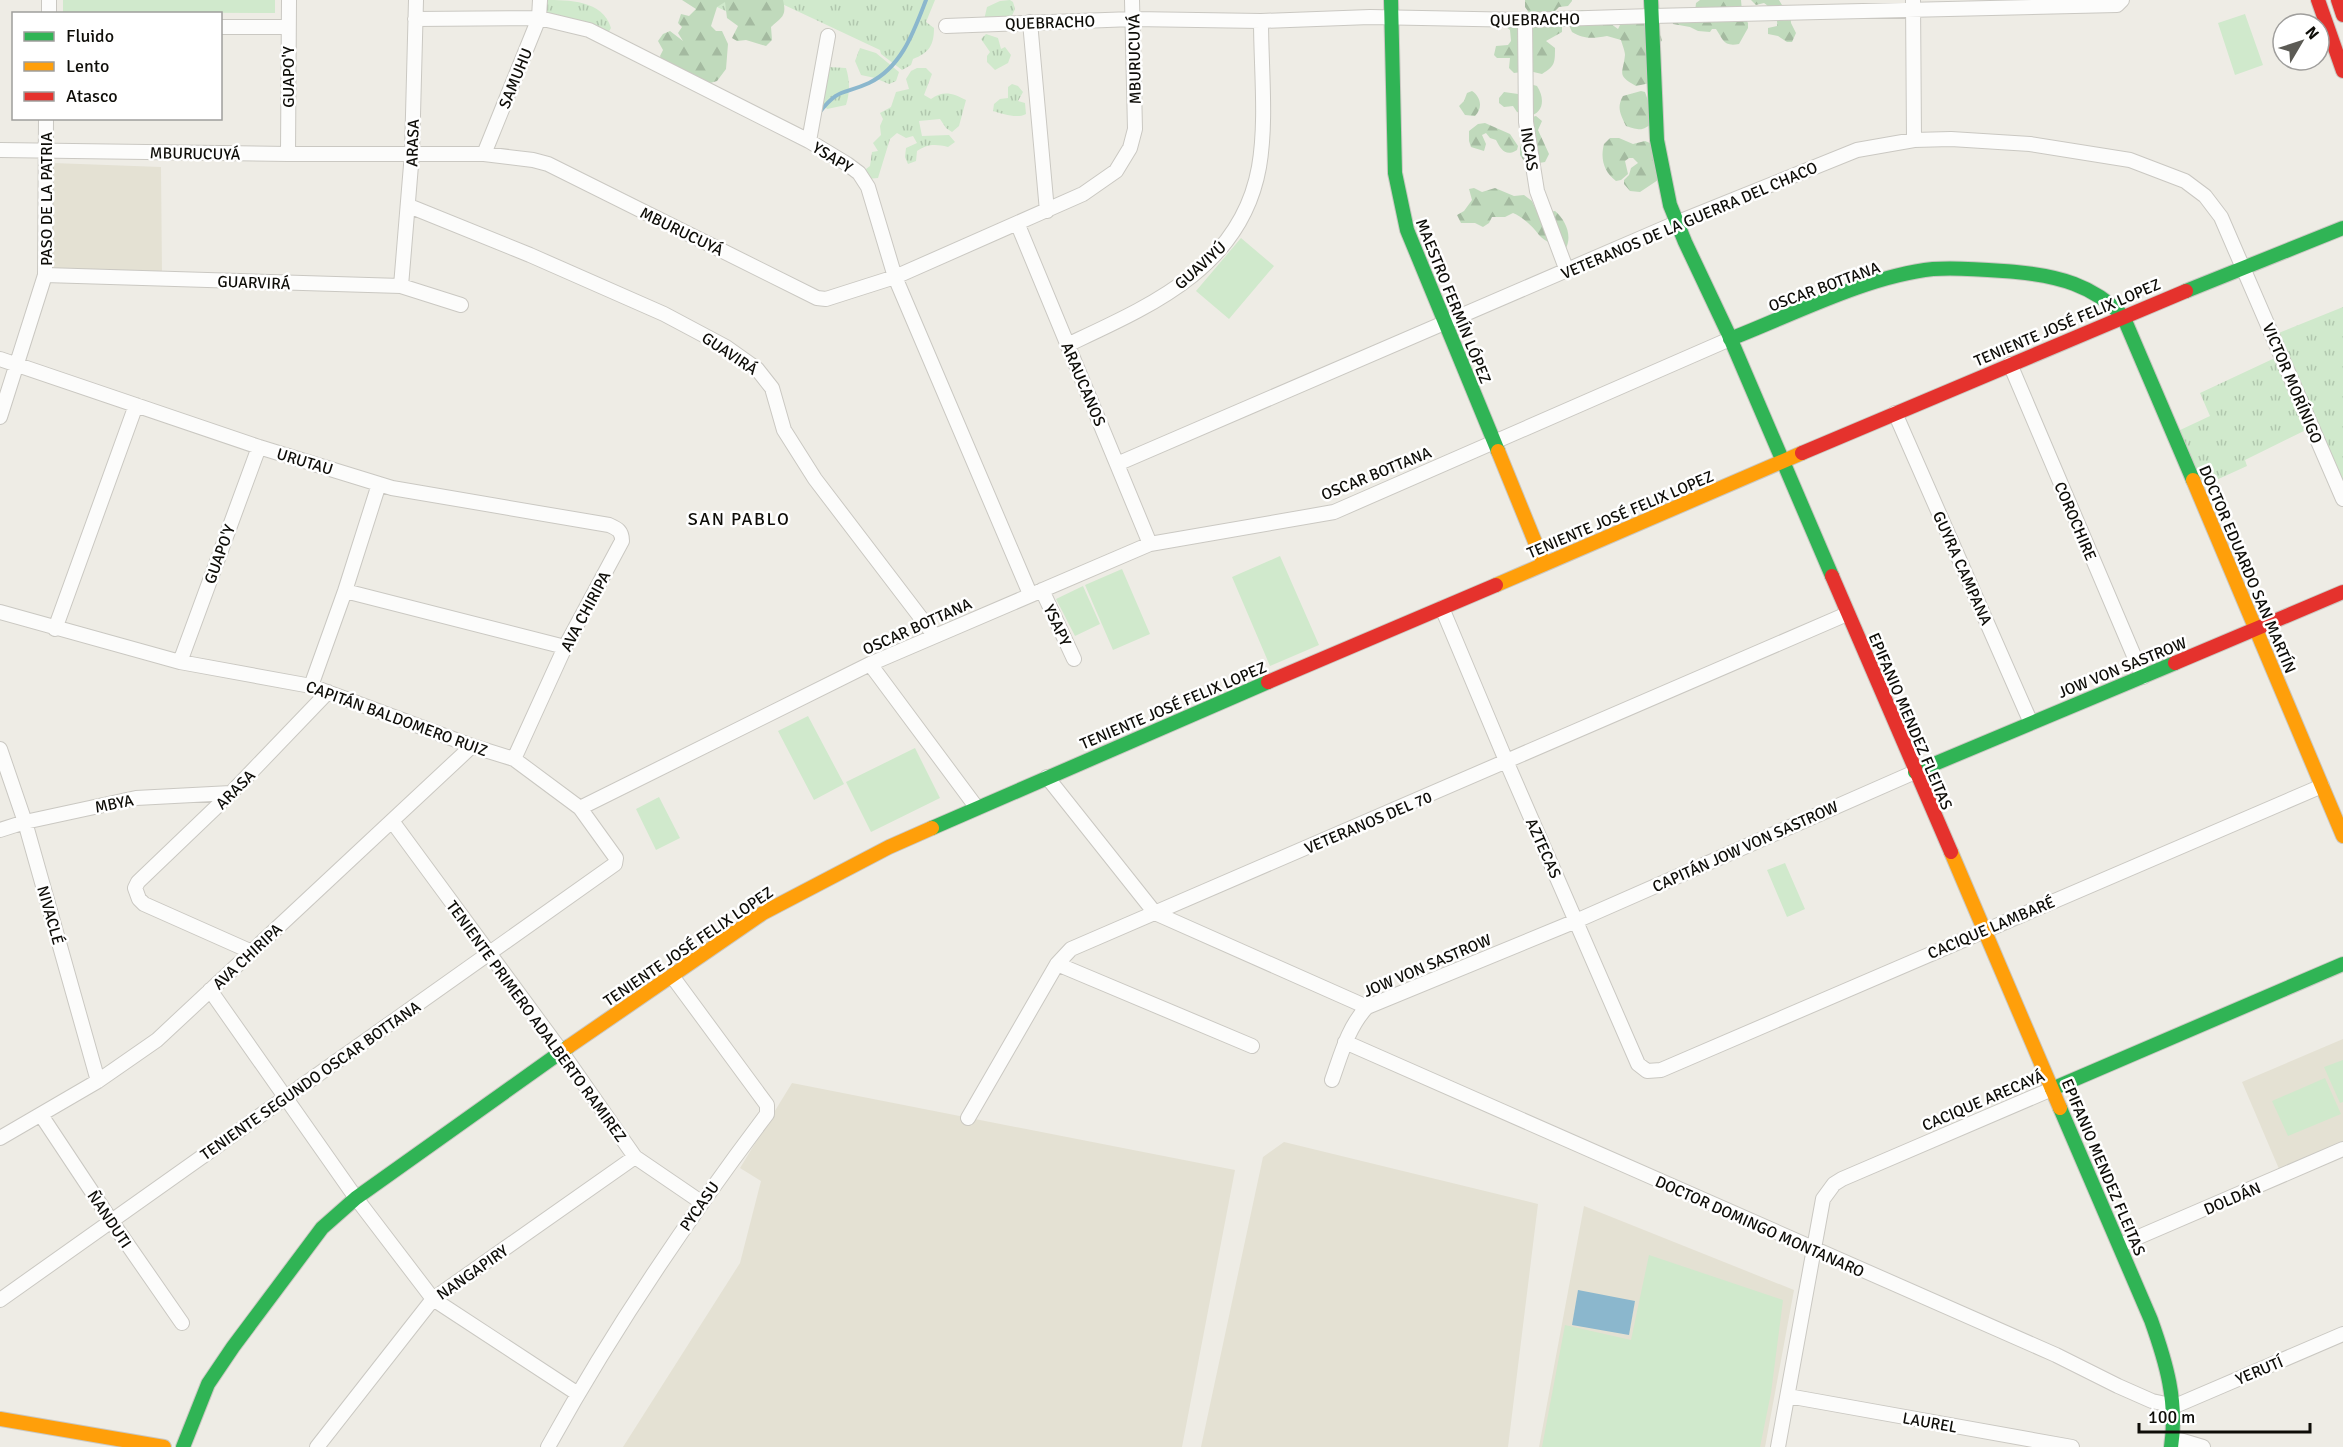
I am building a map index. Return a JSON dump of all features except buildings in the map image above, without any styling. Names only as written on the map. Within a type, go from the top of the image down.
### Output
[{"type":"main road","name":"MAESTRO FERMÍN LÓPEZ","points":[[1391,0],[1395,173],[1403,216],[1414,254],[1544,564]]},
{"type":"main road","name":"EPIFANIO MENDEZ FLEITAS","points":[[1651,0],[1655,124],[1665,186],[1676,223],[1784,462],[1914,772],[2120,1245],[2163,1350],[2175,1406],[2172,1443]]},
{"type":"main road","points":[[2318,0],[2343,71]]},
{"type":"main road","points":[[2338,0],[2343,15]]},
{"type":"main road","name":"TENIENTE JOSÉ FELIX LOPEZ","points":[[183,1447],[208,1384],[322,1228],[356,1197],[561,1051],[763,913],[889,847],[1047,777],[2123,316],[2343,228]]},
{"type":"main road","name":"OSCAR BOTTANA","points":[[1730,339],[1885,280],[1921,271],[1950,269],[1983,269],[2066,279],[2102,295],[2123,316]]},
{"type":"main road","name":"DOCTOR EDUARDO SAN MARTÍN","points":[[2123,316],[2343,836]]},
{"type":"main road","name":"JOW VON SASTROW","points":[[1914,772],[2343,592]]},
{"type":"main road","name":"CACIQUE ARECAYÁ","points":[[2052,1089],[2343,964]]},
{"type":"main road","points":[[0,1419],[164,1447]]},
{"type":"street","name":"GUAPO'Y","points":[[288,154],[289,0]]},
{"type":"street","name":"ARASA","points":[[401,286],[412,153],[416,0]]},
{"type":"street","name":"SAMUHU","points":[[484,154],[539,18],[540,0]]},
{"type":"street","name":"MBURUCUYÁ","points":[[0,150],[484,154],[533,160],[548,164],[817,298],[826,299],[895,277],[1018,225],[1083,194],[1116,171],[1130,148],[1135,129],[1132,0]]},
{"type":"street","name":"QUEBRACHO","points":[[946,26],[1133,19],[1261,21],[1391,18],[1525,21],[1913,5],[2117,5],[2122,0]]},
{"type":"street","points":[[1913,5],[1914,140]]},
{"type":"street","name":"YSAPY","points":[[415,19],[539,18],[590,30],[809,141],[859,173],[868,187],[895,277],[1036,592],[1074,659]]},
{"type":"street","name":"GUAVIYÚ","points":[[1067,345],[1168,294],[1203,267],[1232,236],[1252,195],[1259,166],[1262,131],[1261,21]]},
{"type":"street","name":"INCAS","points":[[1525,21],[1526,122],[1537,191],[1567,271]]},
{"type":"street","points":[[1030,22],[1047,211]]},
{"type":"street","points":[[222,27],[288,27]]},
{"type":"street","points":[[809,141],[828,36]]},
{"type":"street","name":"PASO DE LA PATRIA","points":[[0,417],[45,275],[46,120]]},
{"type":"street","name":"VETERANOS DE LA GUERRA DEL CHACO","points":[[1117,464],[1444,325],[1676,223],[1857,150],[1914,140],[1951,139],[2030,144],[2130,160],[2185,181],[2205,196],[2221,217],[2243,267]]},
{"type":"street","name":"GUAVIRÁ","points":[[409,206],[530,255],[664,314],[726,347],[757,369],[772,388],[784,430],[815,479],[934,635]]},
{"type":"street","name":"ARAUCANOS","points":[[1018,225],[1150,544]]},
{"type":"street","name":"VICTOR MORÍNIGO","points":[[2243,267],[2343,499]]},
{"type":"street","name":"GUARVIRÁ","points":[[45,275],[401,286],[461,304]]},
{"type":"street","name":"OSCAR BOTTANA","points":[[580,808],[870,664],[1150,544],[1334,512],[1730,339]]},
{"type":"street","name":"URUTAU","points":[[0,359],[259,447],[392,488],[609,525],[618,529]]},
{"type":"street","name":"COROCHIRE","points":[[2010,364],[2143,676]]},
{"type":"street","points":[[55,629],[136,405]]},
{"type":"street","name":"GUYRA CAMPANA","points":[[1895,413],[2031,723]]},
{"type":"street","name":"GUAPO'Y","points":[[180,662],[259,447]]},
{"type":"street","points":[[311,686],[345,591],[379,484]]},
{"type":"street","name":"AVA CHIRIPA","points":[[514,759],[565,647],[622,541],[622,535],[618,529]]},
{"type":"street","points":[[345,591],[565,647]]},
{"type":"street","name":"AZTECAS","points":[[1442,608],[1638,1064],[1647,1071],[1661,1070]]},
{"type":"street","name":"CAPITÁN BALDOMERO RUIZ","points":[[0,612],[180,662],[311,686],[472,746],[514,759],[580,808],[616,858]]},
{"type":"street","name":"VETERANOS DEL 70","points":[[968,1118],[1058,964],[1071,950],[1847,614]]},
{"type":"street","points":[[870,664],[977,808]]},
{"type":"street","name":"ARASA","points":[[252,952],[144,904],[136,894],[135,888],[138,882],[231,794],[328,692]]},
{"type":"street","name":"AVA CHIRIPA","points":[[0,1138],[98,1081],[157,1040],[472,746]]},
{"type":"street","name":"NIVACLÉ","points":[[0,749],[24,822],[98,1081]]},
{"type":"street","name":"CAPITÁN JOW VON SASTROW","points":[[1576,921],[1914,772]]},
{"type":"street","points":[[1047,777],[1155,913],[1367,1007]]},
{"type":"street","name":"CACIQUE LAMBARÉ","points":[[1661,1070],[2322,786]]},
{"type":"street","name":"MBYA","points":[[0,830],[24,822],[136,798],[231,794]]},
{"type":"street","name":"TENIENTE PRIMERO ADALBERTO RAMIREZ","points":[[392,821],[561,1051],[635,1157],[701,1202]]},
{"type":"street","name":"TENIENTE SEGUNDO OSCAR BOTTANA","points":[[0,1300],[615,864],[616,858]]},
{"type":"street","name":"JOW VON SASTROW","points":[[1332,1080],[1345,1042],[1359,1016],[1367,1007],[1576,921]]},
{"type":"street","points":[[1058,964],[1252,1046]]},
{"type":"street","name":"PYCASU","points":[[548,1447],[578,1394],[701,1202],[768,1110],[672,976]]},
{"type":"street","points":[[210,990],[356,1197],[433,1299],[578,1394]]},
{"type":"street","name":"DOCTOR DOMINGO MONTANARO","points":[[1345,1042],[2056,1355],[2152,1401],[2175,1406]]},
{"type":"street","name":"CACIQUE ARECAYÁ","points":[[1778,1447],[1823,1199],[1834,1184],[2052,1089]]},
{"type":"street","name":"ÑANDUTI","points":[[41,1115],[182,1323]]},
{"type":"street","name":"DOLDÁN","points":[[2120,1245],[2343,1149]]},
{"type":"street","name":"NANGAPIRY","points":[[318,1447],[433,1299],[635,1157]]},
{"type":"street","name":"YERUTÍ","points":[[2175,1406],[2343,1334]]},
{"type":"street","name":"LAUREL","points":[[1788,1396],[2072,1447]]},
{"type":"street","points":[[2172,1443],[2203,1447]]},
{"type":"shaded area","points":[[53,163],[161,167],[162,275],[51,272]]},
{"type":"shaded area","points":[[2343,1039],[2343,1142],[2279,1169],[2242,1082]]},
{"type":"shaded area","points":[[792,1083],[1235,1170],[1182,1447],[623,1447],[740,1263],[761,1181],[740,1168]]},
{"type":"shaded area","points":[[1284,1142],[1538,1204],[1508,1447],[1201,1447],[1263,1157]]},
{"type":"shaded area","points":[[1584,1206],[1794,1290],[1765,1447],[1539,1447]]},
{"type":"green space","points":[[63,0],[275,0],[275,13],[63,12]]},
{"type":"green space","points":[[545,0],[574,1],[593,7],[607,19],[611,28],[607,35],[578,27],[566,17],[551,18],[545,10]]},
{"type":"green space","points":[[682,0],[783,0],[784,10],[783,16],[771,27],[772,40],[766,46],[732,38],[738,26],[727,18],[725,2],[717,7],[711,26],[716,31],[722,31],[728,44],[726,69],[717,81],[707,84],[665,66],[660,56],[663,50],[658,41],[663,34],[670,31],[683,41],[678,33],[682,27],[678,23],[681,14],[689,16],[696,9]]},
{"type":"green space","points":[[702,0],[935,0],[926,22],[934,28],[933,39],[927,51],[913,59],[911,65],[902,70],[881,54],[880,50],[780,3],[766,30]]},
{"type":"green space","points":[[1010,0],[1015,9],[1010,20],[984,20],[987,7],[1000,1]]},
{"type":"green space","points":[[1525,0],[1572,1],[1568,6],[1559,7],[1552,14],[1530,14],[1525,7]]},
{"type":"green space","points":[[1700,0],[1741,0],[1748,28],[1739,44],[1727,43],[1716,29],[1710,32],[1698,31],[1673,24],[1672,20],[1695,12],[1696,3]]},
{"type":"green space","points":[[1751,0],[1779,0],[1782,5],[1790,9],[1791,23],[1796,33],[1792,42],[1768,34],[1768,28],[1777,26],[1775,16],[1764,3],[1756,5]]},
{"type":"green space","points":[[1582,10],[1596,13],[1618,29],[1621,23],[1639,19],[1661,36],[1662,41],[1658,43],[1650,83],[1636,86],[1623,76],[1625,55],[1621,40],[1607,36],[1585,37],[1572,32],[1568,23],[1573,14]]},
{"type":"green space","points":[[2245,14],[2263,65],[2235,75],[2218,23]]},
{"type":"green space","points":[[1562,25],[1562,32],[1546,41],[1555,48],[1555,57],[1550,69],[1542,74],[1529,71],[1514,73],[1509,68],[1510,58],[1497,58],[1494,55],[1496,46],[1508,45],[1511,41],[1510,30],[1505,26]]},
{"type":"green space","points":[[986,34],[998,38],[1001,49],[1005,47],[1011,55],[1008,63],[995,70],[987,62],[990,52],[981,39]]},
{"type":"green space","points":[[860,48],[876,53],[899,72],[896,81],[889,84],[861,75],[855,61]]},
{"type":"green space","points":[[828,67],[846,68],[849,86],[846,105],[827,109],[822,103]]},
{"type":"green space","points":[[926,68],[932,74],[924,95],[931,99],[940,94],[948,94],[966,100],[959,126],[952,132],[940,119],[919,121],[922,136],[949,135],[955,142],[948,147],[932,145],[925,147],[917,151],[916,161],[908,164],[905,157],[906,148],[917,143],[913,136],[906,138],[897,133],[890,139],[878,178],[867,179],[866,169],[870,166],[872,152],[878,151],[873,143],[881,135],[880,126],[883,119],[880,113],[891,107],[896,92],[909,89],[906,79],[911,71]]},
{"type":"green space","points":[[1012,84],[1018,86],[1023,92],[1018,101],[1025,103],[1026,114],[1010,116],[993,111],[994,104],[1000,99],[1008,98],[1008,87]]},
{"type":"green space","points":[[1530,84],[1537,86],[1540,91],[1542,104],[1538,112],[1529,116],[1517,112],[1513,106],[1504,107],[1499,103],[1499,98],[1504,92],[1518,94]]},
{"type":"green space","points":[[1472,91],[1480,103],[1475,116],[1465,115],[1459,106],[1467,93]]},
{"type":"green space","points":[[1645,92],[1655,121],[1639,129],[1626,126],[1621,115],[1621,100],[1623,96]]},
{"type":"green space","points":[[1536,116],[1542,121],[1538,130],[1549,154],[1545,162],[1533,164],[1524,161],[1520,155],[1520,148],[1532,117]]},
{"type":"green space","points":[[1485,123],[1510,134],[1518,146],[1517,150],[1507,153],[1496,140],[1490,138],[1486,133],[1482,135],[1486,144],[1484,151],[1471,147],[1469,131],[1478,124]]},
{"type":"green space","points":[[1610,138],[1619,138],[1633,144],[1645,141],[1650,143],[1658,180],[1640,192],[1630,191],[1624,184],[1624,180],[1629,175],[1631,168],[1638,163],[1633,158],[1629,158],[1625,161],[1628,174],[1616,181],[1606,169],[1602,155],[1604,144]]},
{"type":"green space","points":[[1474,188],[1482,192],[1495,188],[1514,196],[1524,195],[1532,201],[1538,214],[1555,211],[1567,229],[1568,240],[1565,250],[1544,240],[1528,222],[1513,213],[1505,217],[1492,217],[1483,227],[1475,223],[1461,223],[1457,215],[1464,211],[1472,200],[1469,189]]},
{"type":"green space","points":[[1241,238],[1274,266],[1229,319],[1196,291]]},
{"type":"green space","points":[[2343,307],[2343,491],[2276,334]]},
{"type":"green space","points":[[2277,357],[2310,428],[2245,460],[2247,466],[2203,486],[2178,431],[2210,416],[2200,393]]},
{"type":"green space","points":[[1280,556],[1319,645],[1270,666],[1232,577]]},
{"type":"green space","points":[[1122,569],[1150,634],[1113,650],[1085,585]]},
{"type":"green space","points":[[1083,586],[1100,624],[1075,636],[1056,599]]},
{"type":"green space","points":[[808,716],[844,784],[814,800],[778,731]]},
{"type":"green space","points":[[915,748],[940,798],[871,832],[846,782]]},
{"type":"green space","points":[[659,797],[680,838],[656,850],[636,809]]},
{"type":"green space","points":[[1785,863],[1805,909],[1787,917],[1767,870]]},
{"type":"green space","points":[[2343,1060],[2343,1102],[2340,1103],[2324,1067]]},
{"type":"green space","points":[[2325,1078],[2341,1114],[2288,1136],[2272,1101]]},
{"type":"green space","points":[[1649,1255],[1783,1300],[1771,1393],[1760,1447],[1542,1447],[1565,1325],[1631,1340]]},
{"type":"water","points":[[1578,1290],[1635,1301],[1629,1335],[1572,1325]]},
{"type":"waterway","points":[[819,113],[837,95],[869,83],[890,68],[905,47],[926,0]]},
{"type":"traffic: fast","points":[[1391,0],[1395,173],[1407,230],[1498,451]]},
{"type":"traffic: fast","points":[[1651,0],[1657,140],[1670,205],[1728,333],[1832,576]]},
{"type":"traffic: fast","points":[[2186,291],[2343,228]]},
{"type":"traffic: fast","points":[[1730,339],[1856,288],[1908,273],[1933,269],[2016,272],[2046,276],[2074,284],[2100,297],[2123,316],[2193,480]]},
{"type":"traffic: fast","points":[[1915,772],[2175,663]]},
{"type":"traffic: fast","points":[[932,828],[1268,682]]},
{"type":"traffic: fast","points":[[2052,1089],[2343,964]]},
{"type":"traffic: fast","points":[[183,1447],[208,1384],[322,1228],[356,1198],[568,1047]]},
{"type":"traffic: fast","points":[[2060,1108],[2151,1320],[2166,1367],[2172,1398],[2171,1447]]},
{"type":"traffic: slow","points":[[1498,451],[1544,564]]},
{"type":"traffic: slow","points":[[1496,585],[1802,453]]},
{"type":"traffic: slow","points":[[2193,480],[2343,836]]},
{"type":"traffic: slow","points":[[568,1047],[763,913],[889,847],[932,828]]},
{"type":"traffic: slow","points":[[1951,852],[2060,1108]]},
{"type":"traffic: slow","points":[[0,1419],[164,1447]]},
{"type":"traffic: jam","points":[[2318,0],[2343,71]]},
{"type":"traffic: jam","points":[[2338,0],[2343,15]]},
{"type":"traffic: jam","points":[[1802,453],[2186,291]]},
{"type":"traffic: jam","points":[[1832,576],[1951,852]]},
{"type":"traffic: jam","points":[[1268,682],[1496,585]]},
{"type":"traffic: jam","points":[[2175,663],[2343,592]]},
{"type":"district","name":"SAN PABLO","points":[[739,519]]}]
